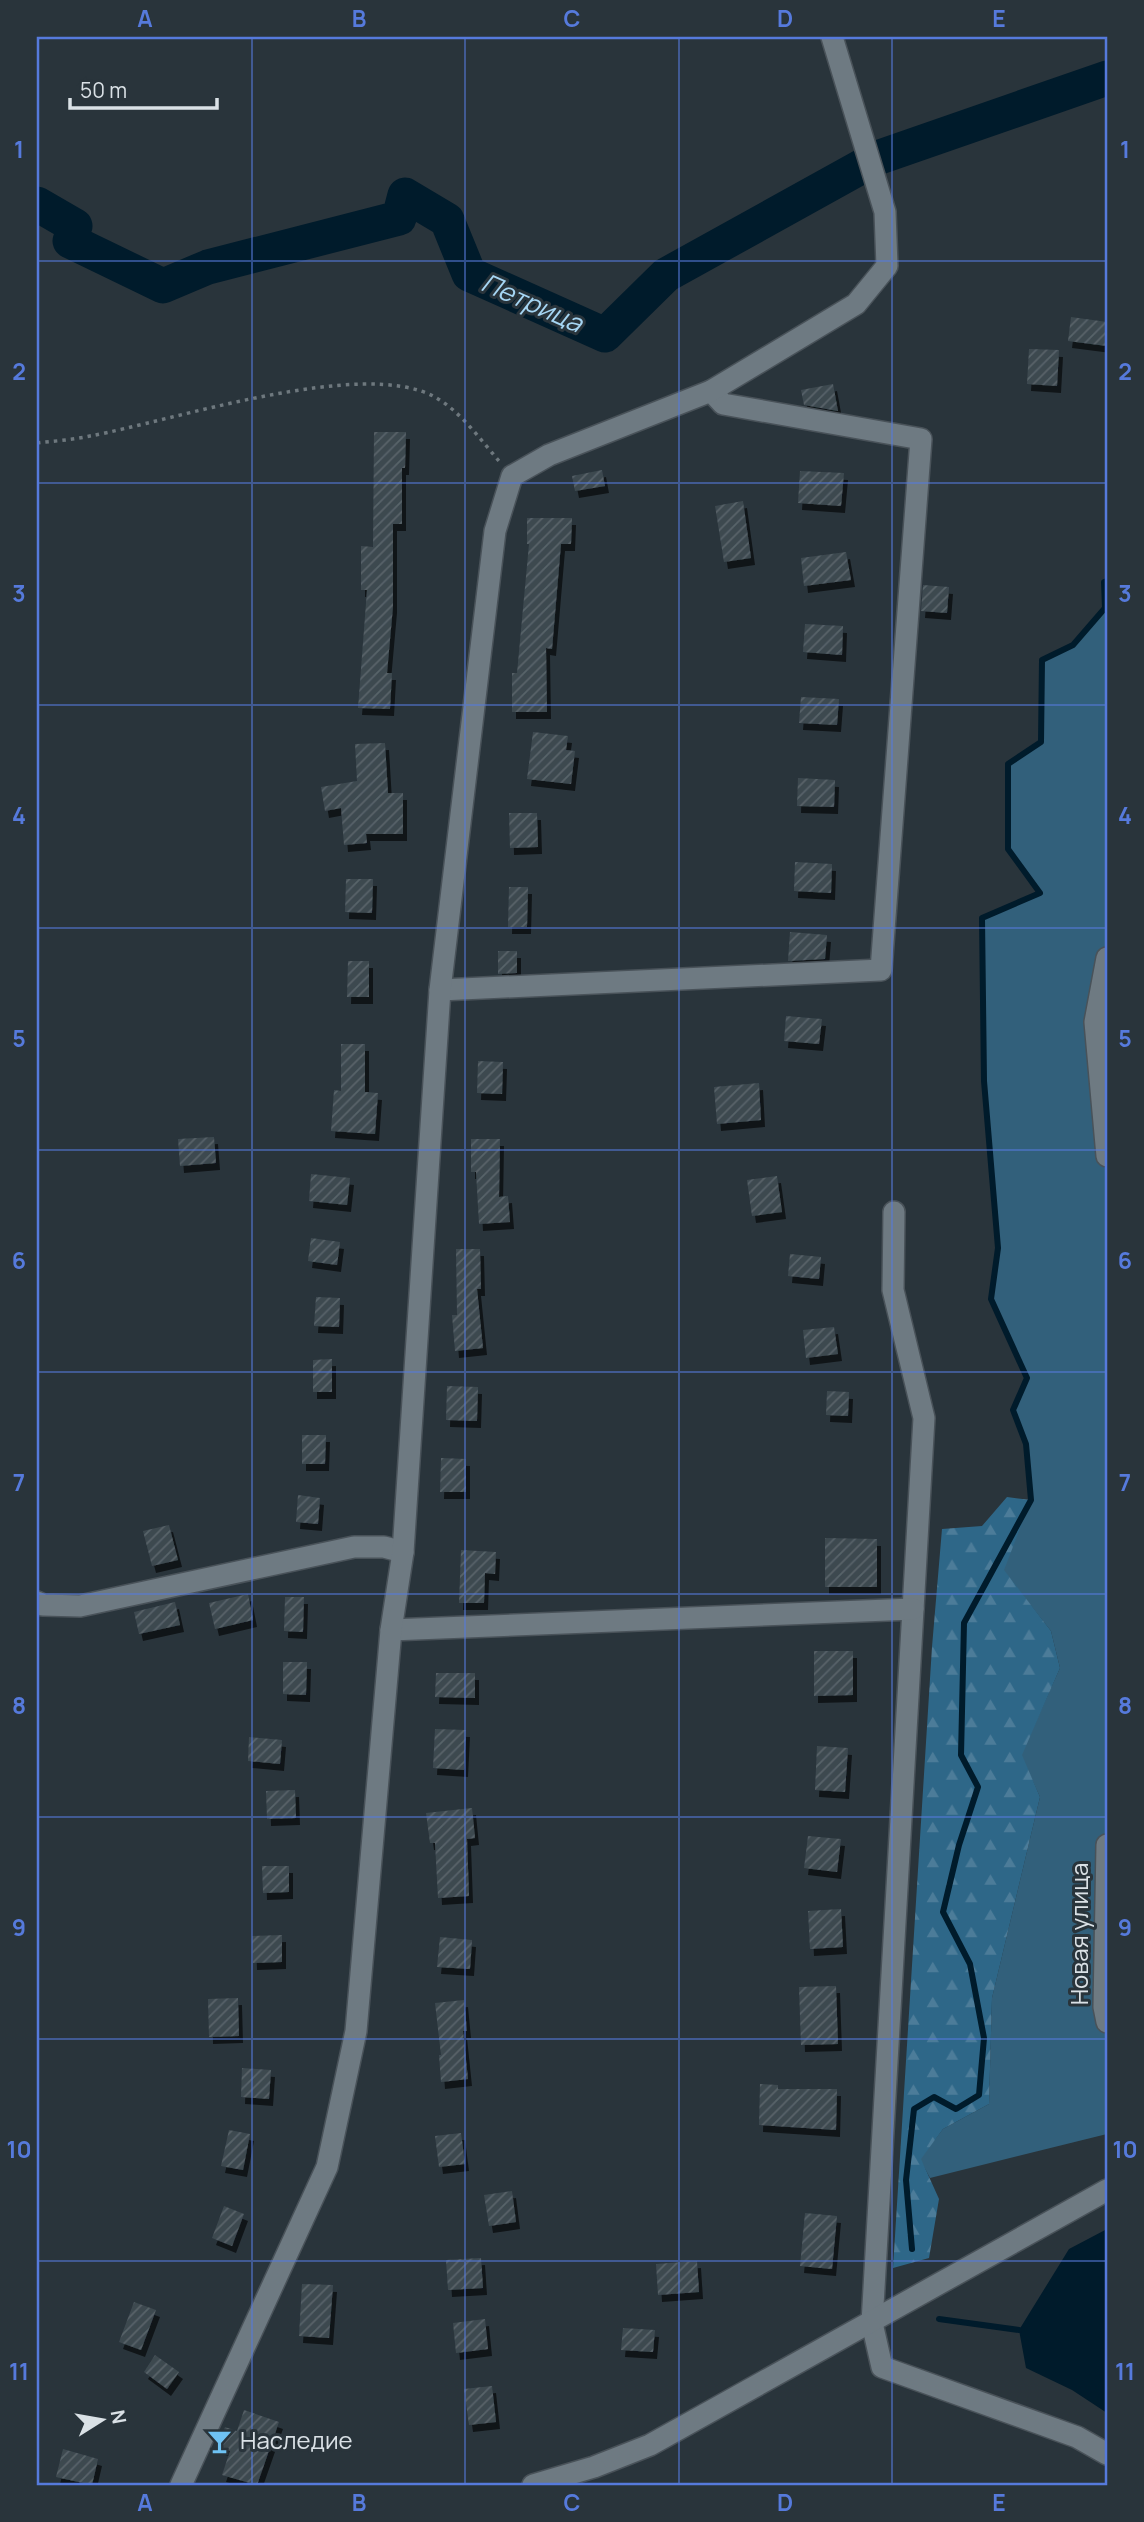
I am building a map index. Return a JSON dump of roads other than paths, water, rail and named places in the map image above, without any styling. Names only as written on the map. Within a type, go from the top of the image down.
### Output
[{"type":"street","points":[[181,2485],[327,2167],[356,2031],[391,1630],[403,1552],[440,990],[495,531],[512,476],[549,455],[711,391],[856,304],[887,266],[885,212],[833,37]]},
{"type":"street","points":[[440,990],[881,970],[921,439],[723,404],[711,391]]},
{"type":"street","points":[[1107,958],[1095,1023],[1107,1156]]},
{"type":"street","points":[[894,1212],[893,1290],[924,1418],[872,2323],[882,2367],[1077,2437],[1107,2454]]},
{"type":"street","points":[[37,1602],[43,1605],[80,1606],[354,1547],[384,1547],[403,1552]]},
{"type":"street","points":[[391,1630],[914,1609]]},
{"type":"street","name":"Новая улица","points":[[1107,1845],[1104,2007],[1107,2022]]},
{"type":"street","points":[[533,2485],[594,2468],[650,2445],[1107,2190]]},
{"type":"waterway","name":"Петрица","points":[[37,204],[75,226],[70,241],[163,286],[208,267],[399,218],[405,195],[447,220],[469,274],[605,335],[666,275],[877,158],[1107,78]]},
{"type":"waterway","points":[[912,2249],[906,2180],[914,2109],[934,2097],[956,2109],[979,2095],[984,2038],[970,1964],[943,1912],[959,1845],[978,1787],[961,1755],[964,1623],[1031,1500],[1026,1444],[1013,1410],[1027,1378],[991,1299],[998,1248],[984,1081],[982,918],[1040,893],[1008,849],[1008,764],[1041,742],[1042,660],[1073,645],[1105,608],[1104,582],[1107,581]]},
{"type":"waterway","points":[[939,2319],[1019,2330]]},
{"type":"place","name":"Наследие","points":[[220,2441]]}]
